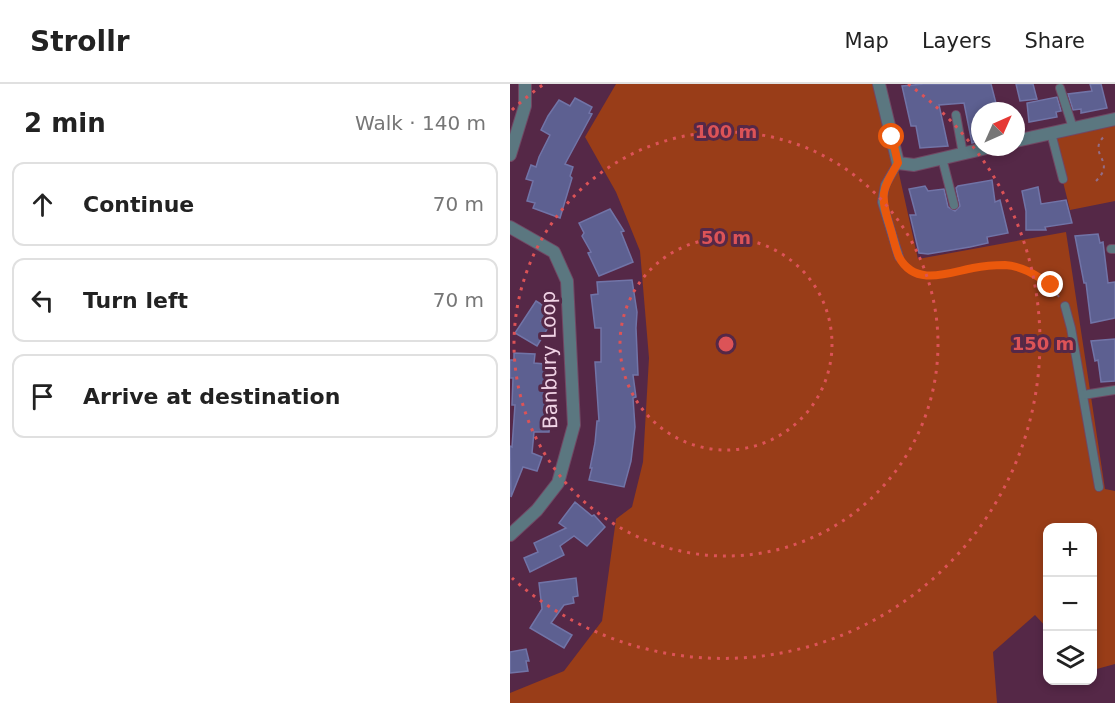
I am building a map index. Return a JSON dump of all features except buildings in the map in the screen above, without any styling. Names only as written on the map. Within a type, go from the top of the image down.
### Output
[{"type":"street","points":[[510,155],[525,106],[525,84]]},
{"type":"street","points":[[879,84],[898,163],[914,165],[971,151]]},
{"type":"street","points":[[1025,139],[1115,118]]},
{"type":"street","name":"Banbury Loop","points":[[510,227],[554,252],[567,281],[574,425],[558,483],[537,510],[510,535]]},
{"type":"lane","points":[[1060,88],[1073,128]]},
{"type":"lane","points":[[956,115],[963,153]]},
{"type":"lane","points":[[1051,133],[1064,179]]},
{"type":"lane","points":[[942,158],[954,205]]},
{"type":"lane","points":[[898,163],[885,185],[882,202],[899,257]]},
{"type":"lane","points":[[1065,306],[1071,328],[1099,487]]},
{"type":"lane","points":[[1083,395],[1115,390]]},
{"type":"path","points":[[1096,181],[1102,175],[1104,164],[1099,144],[1115,118]]},
{"type":"path","points":[[899,257],[906,267],[926,277],[977,267],[1007,265],[1031,272],[1051,285],[1065,306]]},
{"type":"shaded area","points":[[616,84],[879,84],[918,259],[1066,232],[1105,489],[1115,491],[1115,664],[1097,669],[1097,523],[1043,523],[1043,624],[1035,615],[993,652],[997,703],[510,703],[510,693],[564,671],[602,621],[616,519],[632,507],[643,462],[649,358],[640,251],[616,192],[585,137]]},
{"type":"shaded area","points":[[1115,118],[1115,201],[1070,210],[1051,133]]},
{"type":"route","points":[[892,137],[898,163],[885,185],[882,202],[899,257],[906,267],[917,274],[935,277],[977,267],[1007,265],[1031,272],[1051,285]]}]
